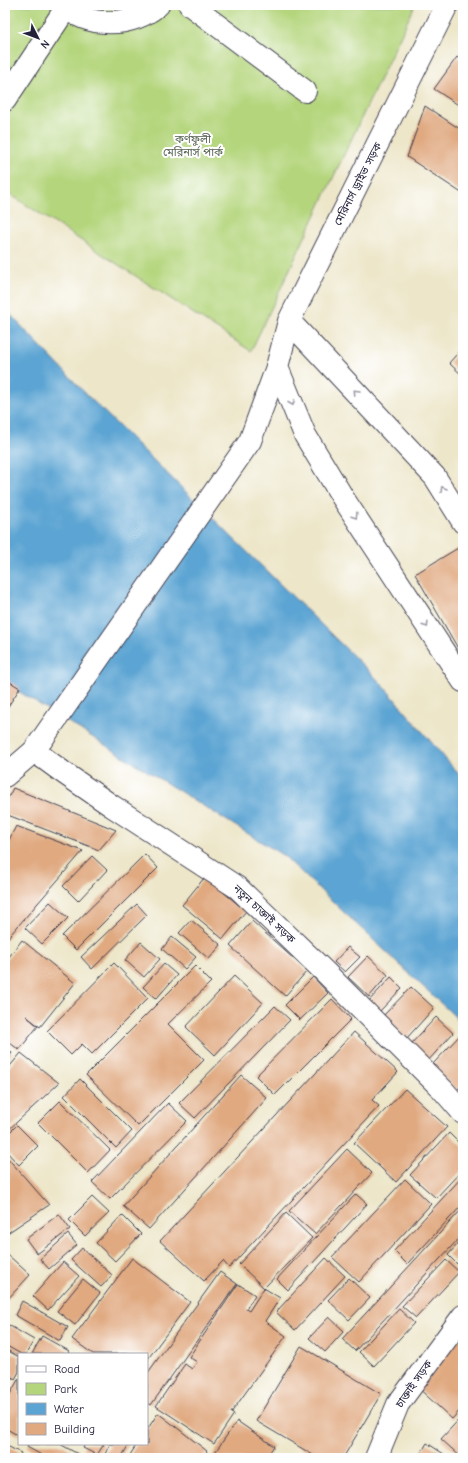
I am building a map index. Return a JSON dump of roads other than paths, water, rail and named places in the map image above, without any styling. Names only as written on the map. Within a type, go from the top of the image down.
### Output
[{"type":"street","points":[[5,100],[65,7],[82,17],[100,22],[118,22],[135,18],[158,5]]},
{"type":"street","points":[[190,5],[305,91]]},
{"type":"street","name":"মেরিনার্স ড্রাইভ সড়ক","points":[[5,776],[34,751],[250,441],[277,367],[290,321],[447,5]]},
{"type":"street","points":[[290,321],[435,477],[463,522]]},
{"type":"street","points":[[277,367],[309,442],[342,498],[463,682]]},
{"type":"street","name":"নতুন চাক্তাই সড়ক","points":[[34,751],[112,806],[238,888],[443,1090],[463,1113]]},
{"type":"street","name":"চাক্তাই সড়ক","points":[[376,1458],[398,1404],[463,1316]]},
{"type":"water","points":[[5,309],[87,395],[381,683],[462,778],[463,1024],[284,856],[5,683]]},
{"type":"park label","name":"কর্ণফুলী মেরিনার্স পার্ক","points":[[193,145]]}]
